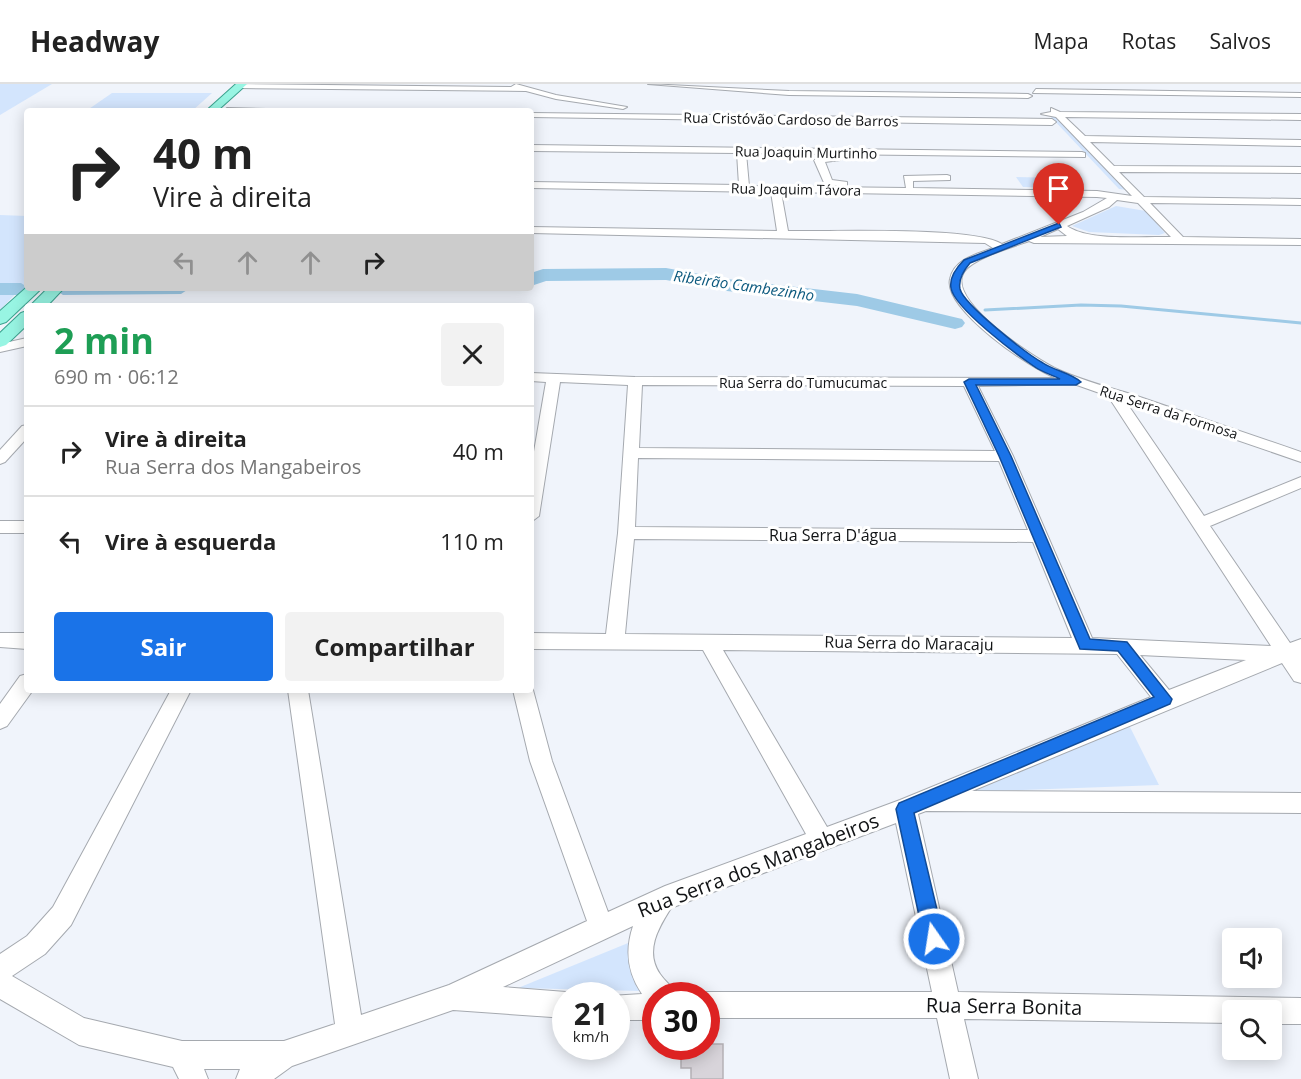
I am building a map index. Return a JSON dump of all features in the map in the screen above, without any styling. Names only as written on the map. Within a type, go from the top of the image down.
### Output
[{"type":"main road","points":[[215,108],[242,85]]},
{"type":"main road","points":[[230,108],[256,85]]},
{"type":"main road","points":[[0,319],[32,291]]},
{"type":"main road","points":[[41,303],[54,291]]},
{"type":"main road","points":[[0,342],[24,319]]},
{"type":"street","points":[[507,84],[599,104],[702,118]]},
{"type":"street","points":[[652,84],[792,102],[1037,102],[1194,94],[1301,95]]},
{"type":"street","points":[[1017,84],[1081,139],[1180,240]]},
{"type":"street","points":[[1029,84],[1037,102],[1055,118],[1067,138]]},
{"type":"street","points":[[1180,84],[1300,171]]},
{"type":"street","points":[[242,85],[525,89]]},
{"type":"street","name":"Rua Cristóvão Cardoso de Barros","points":[[534,116],[762,119],[792,102],[1055,118],[1301,117]]},
{"type":"street","points":[[591,117],[599,104]]},
{"type":"street","points":[[762,119],[763,130]]},
{"type":"street","points":[[1081,139],[1301,143]]},
{"type":"street","points":[[765,140],[766,151]]},
{"type":"street","points":[[1074,147],[1089,163]]},
{"type":"street","name":"Rua Joaquin Murtinho","points":[[534,148],[1082,155]]},
{"type":"street","points":[[741,151],[744,188]]},
{"type":"street","points":[[805,152],[810,168],[822,168]]},
{"type":"street","points":[[948,182],[907,178],[910,186],[833,184],[826,181],[819,160],[823,158],[947,159],[949,162],[987,163]]},
{"type":"street","points":[[1110,169],[1300,171]]},
{"type":"street","name":"Rua Joaquim Távora","points":[[534,185],[775,189],[815,184],[1061,193],[1114,191],[1140,200]]},
{"type":"street","points":[[775,189],[783,234]]},
{"type":"street","points":[[1105,205],[1114,191]]},
{"type":"street","name":"Rua Joaquim Távora","points":[[1061,193],[1105,205]]},
{"type":"street","points":[[932,237],[966,255],[997,250],[1105,205],[1140,200],[1301,202]]},
{"type":"street","points":[[1059,225],[1074,236],[1102,238],[1301,242]]},
{"type":"street","points":[[534,230],[932,237],[994,242],[997,250]]},
{"type":"street","points":[[966,255],[969,241],[1043,232]]},
{"type":"street","points":[[1018,242],[1102,238]]},
{"type":"street","name":"Rua Serra da Formosa","points":[[966,255],[956,278],[955,288],[961,299],[988,325],[1040,366],[1076,382],[1301,457]]},
{"type":"street","points":[[0,348],[24,343]]},
{"type":"street","points":[[534,498],[554,377]]},
{"type":"street","name":"Rua Serra do Tumucumac","points":[[534,378],[635,381],[1076,382]]},
{"type":"street","points":[[615,641],[626,533],[635,381]]},
{"type":"street","points":[[969,382],[1005,456],[1085,645]]},
{"type":"street","points":[[1113,393],[1199,524],[1296,651],[1301,675]]},
{"type":"street","points":[[0,459],[24,432]]},
{"type":"street","points":[[1260,443],[1301,444]]},
{"type":"street","points":[[631,453],[1005,456]]},
{"type":"street","points":[[1199,524],[1301,482]]},
{"type":"street","points":[[0,527],[24,527]]},
{"type":"street","name":"Rua Serra D'água","points":[[626,533],[1040,536]]},
{"type":"street","points":[[0,640],[24,641]]},
{"type":"street","points":[[708,640],[822,840]]},
{"type":"street","name":"Rua Serra do Maracaju","points":[[534,641],[708,640],[1085,645],[1296,651]]},
{"type":"street","points":[[1122,646],[1165,699]]},
{"type":"street","name":"Rua Serra dos Mangabeiros","points":[[453,997],[665,898],[913,805],[1165,699],[1296,651]]},
{"type":"street","points":[[0,720],[24,686]]},
{"type":"street","points":[[0,969],[36,945],[62,916],[179,693]]},
{"type":"street","points":[[298,693],[350,1032]]},
{"type":"street","points":[[524,693],[541,761],[601,926]]},
{"type":"street","points":[[964,1079],[913,805],[1226,801],[1301,803]]},
{"type":"street","points":[[651,982],[642,965],[640,940],[645,924],[665,898]]},
{"type":"street","points":[[0,984],[79,1031],[188,1067],[284,1054],[453,997],[552,1004]]},
{"type":"street","name":"Rua Serra Bonita","points":[[720,1005],[949,1005],[1301,1011]]},
{"type":"street","points":[[249,1079],[284,1054]]},
{"type":"shaded area","points":[[0,84],[52,84],[0,115]]},
{"type":"shaded area","points":[[112,93],[212,93],[195,108],[90,108]]},
{"type":"shaded area","points":[[1051,117],[1058,117],[1127,190],[1119,189]]},
{"type":"shaded area","points":[[1016,177],[1063,178],[1071,188],[1023,187]]},
{"type":"shaded area","points":[[1116,206],[1146,211],[1165,233],[1159,235],[1089,232],[1072,226]]},
{"type":"shaded area","points":[[0,215],[24,216],[24,285],[0,310]]},
{"type":"shaded area","points":[[1129,725],[1159,785],[966,792]]},
{"type":"shaded area","points":[[633,941],[640,991],[630,991],[630,982],[552,982],[552,989],[518,988]]},
{"type":"building","points":[[720,1044],[723,1044],[723,1079],[691,1079],[691,1068],[681,1068],[681,1060],[720,1060]]},
{"type":"waterway","name":"Ribeirão Cambezinho","points":[[534,279],[543,275],[666,274],[727,285],[857,300],[955,323]]},
{"type":"waterway","name":"Ribeirão Cambezinho","points":[[0,289],[21,289]]},
{"type":"waterway","name":"Ribeirão Cambezinho","points":[[985,310],[1081,305],[1121,306],[1301,323]]},
{"type":"route","points":[[934,939],[905,809],[1165,699],[1122,646],[1085,645],[1005,456],[969,382],[1076,382],[1040,366],[971,310],[955,288],[959,271],[967,262],[1059,225]]}]
